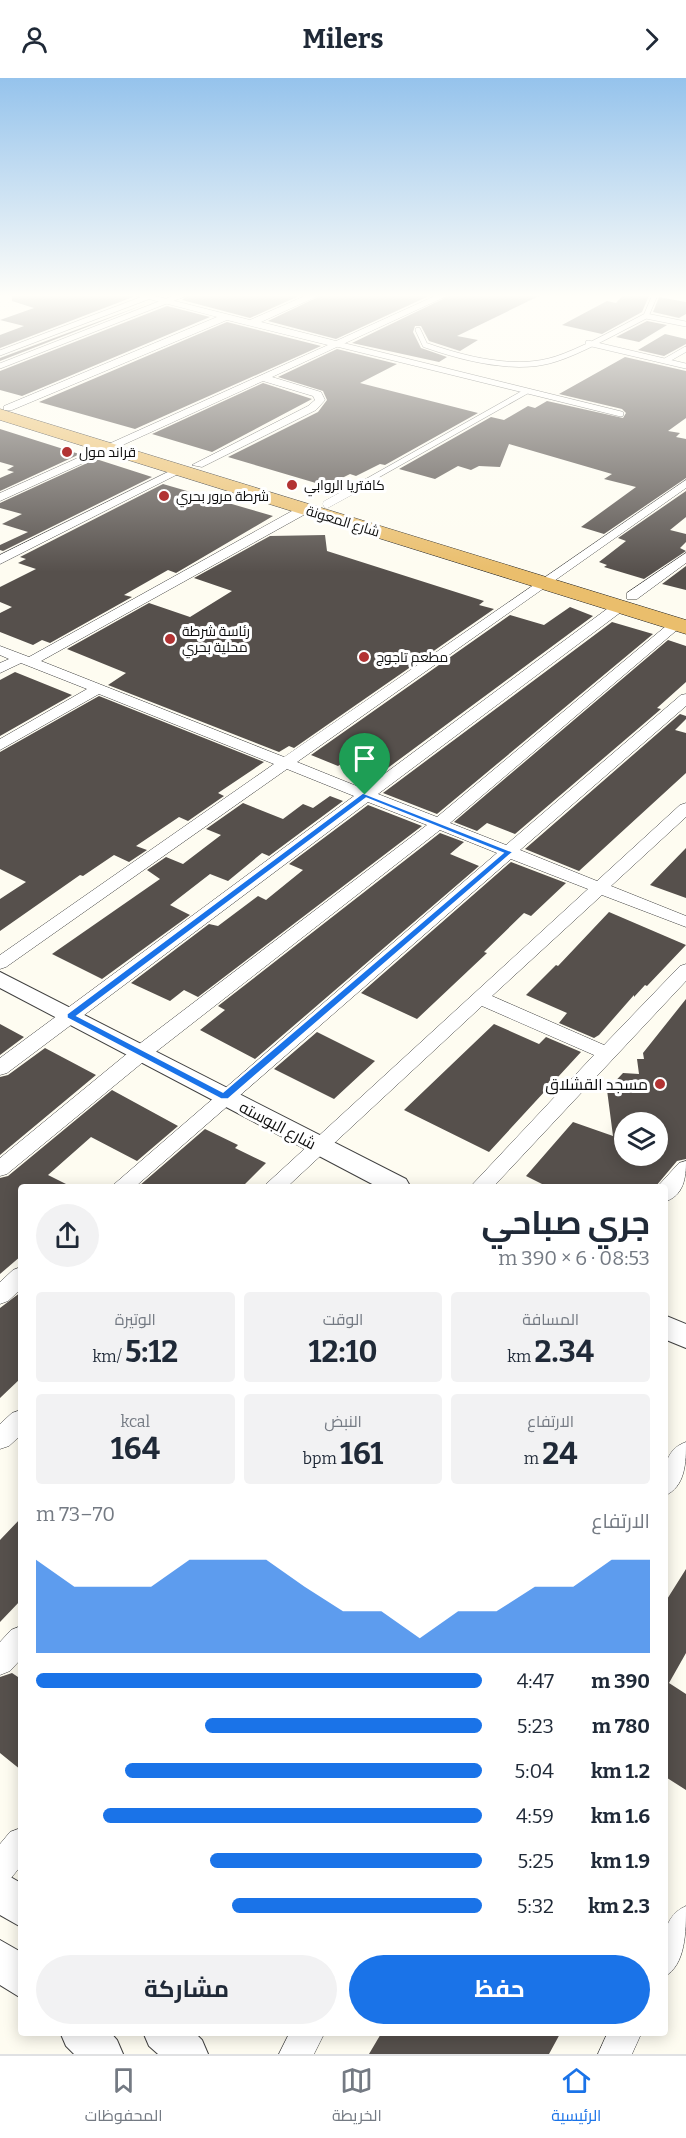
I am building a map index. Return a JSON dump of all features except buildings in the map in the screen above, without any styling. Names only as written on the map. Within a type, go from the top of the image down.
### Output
[{"type":"highway","name":"شارع المعونة","points":[[3,409],[189,467],[327,504],[550,578]]},
{"type":"highway","name":"شارع المعونة","points":[[189,467],[305,509],[550,578],[683,621]]},
{"type":"street","points":[[3,409],[56,387]]},
{"type":"street","points":[[0,497],[242,387]]},
{"type":"street","points":[[0,560],[312,408],[320,400],[317,394],[294,387]]},
{"type":"street","points":[[0,963],[686,483]]},
{"type":"street","points":[[0,669],[25,660],[305,509]]},
{"type":"street","points":[[0,1068],[686,557]]},
{"type":"street","points":[[0,1169],[141,1053],[482,791],[683,621]]},
{"type":"street","points":[[0,650],[686,922]]},
{"type":"street","points":[[0,745],[98,689]]},
{"type":"street","points":[[125,1184],[224,1096],[686,698]]},
{"type":"street","points":[[277,1184],[686,808]]},
{"type":"street","points":[[484,1184],[686,970]]},
{"type":"street","name":"شارع البوسته","points":[[0,980],[393,1184]]},
{"type":"street","points":[[480,998],[609,1054]]},
{"type":"street","points":[[668,1189],[686,1168]]},
{"type":"street","points":[[0,1295],[18,1279]]},
{"type":"street","points":[[668,1328],[686,1337]]},
{"type":"street","points":[[0,1439],[18,1423]]},
{"type":"street","points":[[668,1479],[686,1452]]},
{"type":"street","points":[[0,1662],[18,1642]]},
{"type":"street","points":[[0,1867],[18,1846]]},
{"type":"street","points":[[0,1890],[18,1905]]},
{"type":"street","points":[[668,1954],[686,1922]]},
{"type":"street","points":[[84,2036],[103,2054]]},
{"type":"street","points":[[168,2036],[188,2054]]},
{"type":"street","points":[[295,2054],[306,2036]]},
{"type":"street","points":[[614,2054],[624,2036]]},
{"type":"lane","points":[[512,387],[621,414]]},
{"type":"lane","points":[[327,504],[527,391]]},
{"type":"place","name":"قراند مول","points":[[67,452]]},
{"type":"place","name":"كافتريا الروابي","points":[[292,485]]},
{"type":"place","name":"شرطة مرور بحري","points":[[164,496]]},
{"type":"place","name":"رئاسة شرطة محلية بحري","points":[[170,639]]},
{"type":"place","name":"مطعم تاجوج","points":[[364,657]]},
{"type":"place","name":"مسجد القشلاق","points":[[660,1084]]},
{"type":"route","points":[[365,795],[509,852],[224,1096],[70,1016],[365,795]]}]
